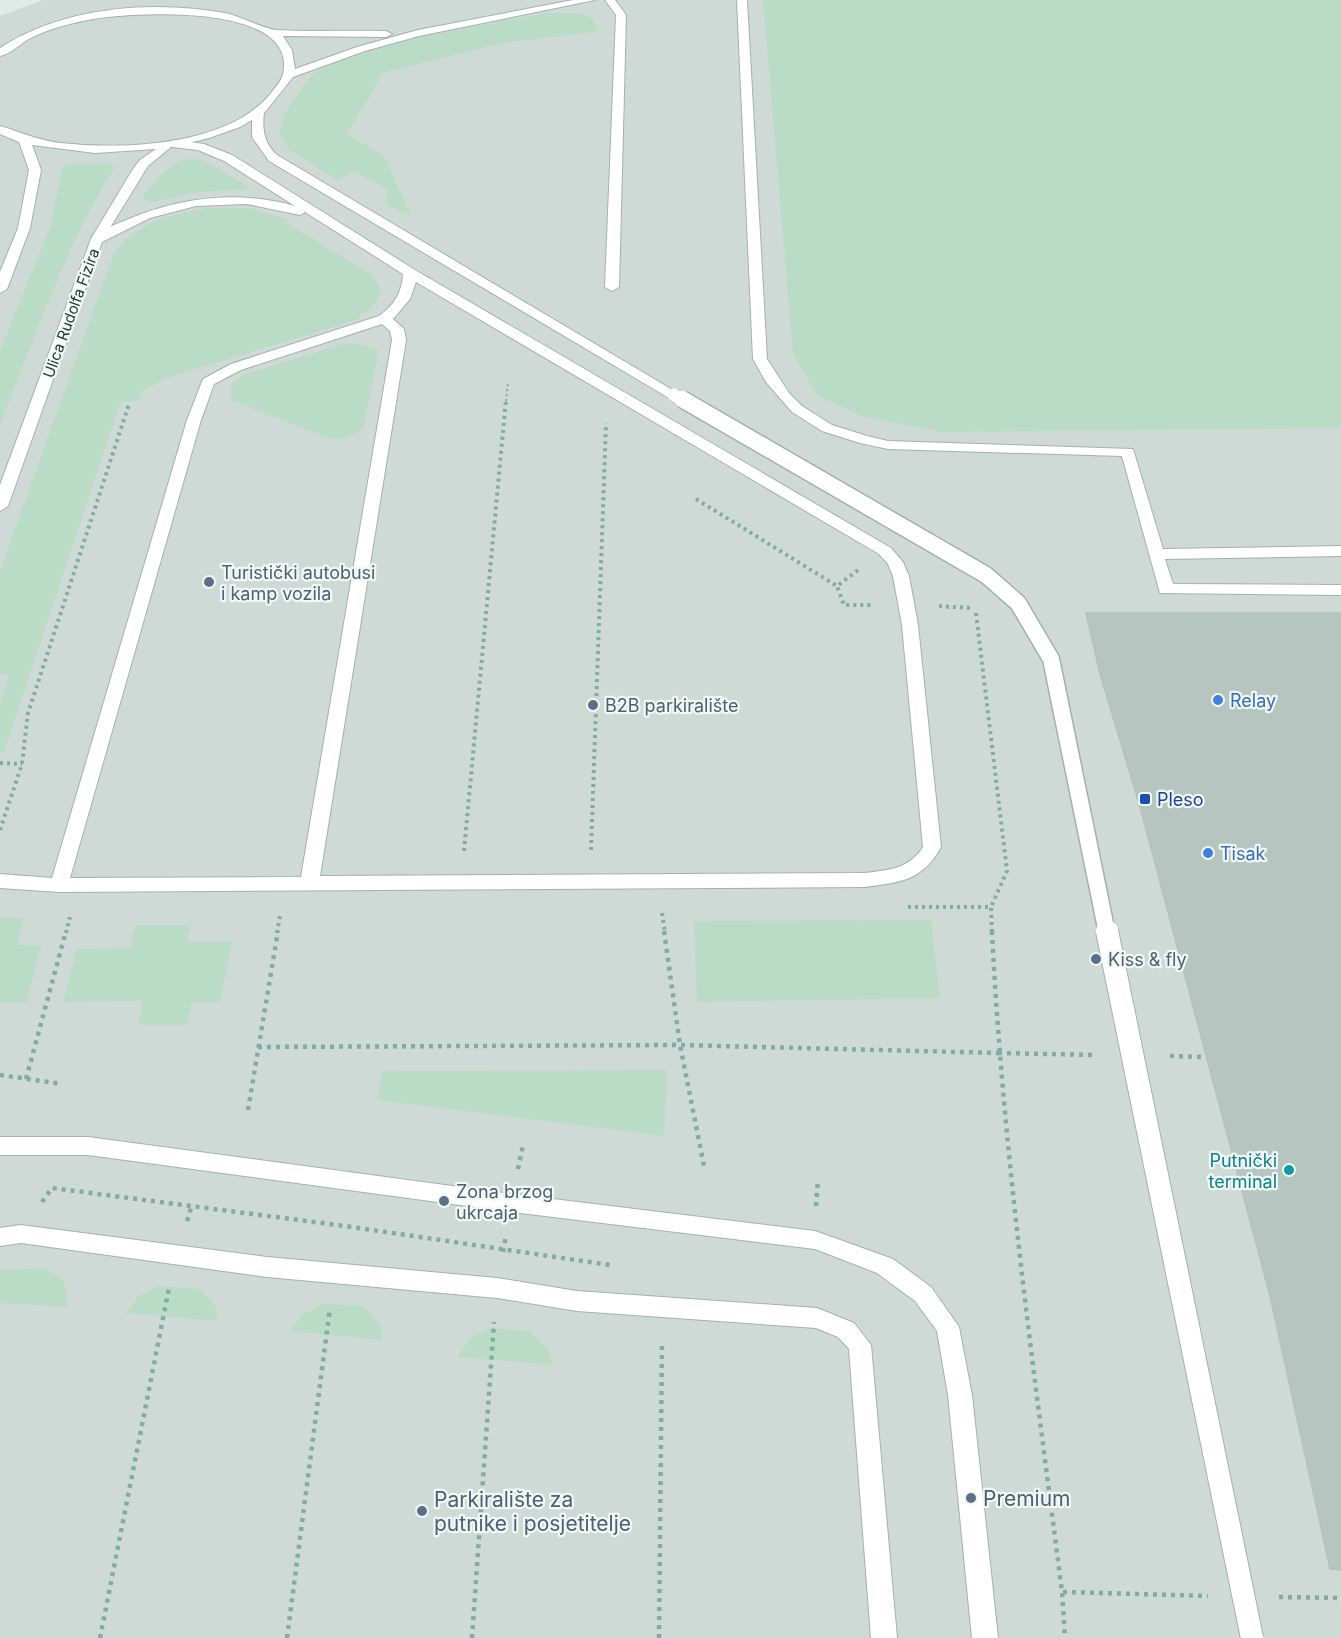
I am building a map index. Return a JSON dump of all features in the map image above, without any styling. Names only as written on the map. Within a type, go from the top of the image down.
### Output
[{"type":"street","points":[[272,33],[285,47],[289,75],[361,49],[418,33],[590,0]]},
{"type":"street","points":[[610,0],[621,15],[612,287]]},
{"type":"street","points":[[742,0],[760,358],[774,385],[788,404],[818,424],[860,440],[927,448],[1128,452],[1166,590],[1341,590]]},
{"type":"street","points":[[0,53],[34,34],[60,24],[129,9],[190,8],[218,12],[272,33],[337,35],[418,33]]},
{"type":"street","name":"Ulica Rudolfa Fizira","points":[[0,130],[25,141],[87,149],[138,148],[176,144],[221,130],[258,112],[272,100],[289,75]]},
{"type":"street","points":[[258,112],[255,132],[265,151],[273,158],[674,395],[986,575],[1018,603],[1051,659],[1252,1638]]},
{"type":"street","points":[[0,289],[24,228],[35,170],[25,141]]},
{"type":"street","points":[[0,881],[59,885],[309,885],[865,880],[906,874],[925,861],[932,847],[910,625],[901,576],[895,561],[885,551],[410,273],[228,158],[200,147],[176,144]]},
{"type":"street","name":"Ulica Rudolfa Fizira","points":[[0,506],[97,239],[111,212],[144,163],[176,144]]},
{"type":"street","points":[[97,239],[154,211],[215,198],[268,202],[324,220]]},
{"type":"street","points":[[59,885],[192,428],[208,382],[236,367],[384,319],[396,311],[405,299],[410,273]]},
{"type":"street","points":[[309,885],[399,340],[397,328],[384,319]]},
{"type":"street","points":[[1156,554],[1341,551]]},
{"type":"street","points":[[0,1146],[88,1146],[512,1203],[815,1240],[885,1266],[923,1294],[948,1327],[960,1395],[986,1638]]},
{"type":"street","points":[[0,1237],[21,1234],[175,1256],[334,1274],[497,1287],[577,1300],[662,1309],[817,1317],[846,1330],[860,1345],[884,1638]]},
{"type":"path","points":[[461,882],[507,383]]},
{"type":"path","points":[[0,830],[22,764],[28,713],[129,404]]},
{"type":"path","points":[[590,884],[606,422]]},
{"type":"path","points":[[696,499],[837,586]]},
{"type":"path","points":[[844,605],[884,605]]},
{"type":"path","points":[[928,606],[976,608],[1007,871],[992,907],[999,1053],[1012,1204],[1062,1592],[1065,1638]]},
{"type":"path","points":[[0,763],[22,764]]},
{"type":"path","points":[[662,906],[680,1045],[704,1166]]},
{"type":"path","points":[[897,907],[992,907]]},
{"type":"path","points":[[26,1079],[72,910]]},
{"type":"path","points":[[269,912],[281,912]]},
{"type":"path","points":[[258,1047],[680,1045],[999,1053]]},
{"type":"path","points":[[0,1075],[62,1084]]},
{"type":"path","points":[[472,1638],[497,1287],[523,1144]]},
{"type":"path","points":[[40,1205],[52,1188],[345,1226],[620,1267]]},
{"type":"path","points":[[100,1638],[175,1256],[192,1205]]},
{"type":"path","points":[[287,1638],[334,1274],[345,1226]]},
{"type":"path","points":[[659,1638],[662,1309]]},
{"type":"path","points":[[1062,1592],[1213,1596]]},
{"type":"path","points":[[1271,1597],[1341,1599]]},
{"type":"shaded area","points":[[43,0],[1341,0],[1341,1638],[0,1638],[0,16]]},
{"type":"green space","points":[[763,0],[1341,0],[1341,428],[944,432],[864,417],[818,396],[793,354]]},
{"type":"green space","points":[[548,13],[579,13],[592,18],[597,28],[596,32],[507,42],[383,73],[347,134],[385,157],[411,217],[386,204],[387,189],[353,172],[337,180],[288,149],[280,133],[284,114],[311,76],[323,67],[375,47],[419,36]]},
{"type":"green space","points":[[193,158],[204,161],[246,185],[248,189],[199,192],[154,202],[143,199],[143,195],[171,167]]},
{"type":"green space","points":[[67,164],[113,164],[113,170],[65,262],[0,424],[0,350],[51,225],[62,167]]},
{"type":"green space","points":[[206,208],[249,208],[289,220],[285,222],[372,275],[381,290],[373,306],[358,315],[360,319],[166,378],[143,390],[138,401],[121,401],[4,752],[0,752],[0,704],[10,675],[0,674],[0,571],[114,253],[123,242],[144,227],[167,217]]},
{"type":"green space","points":[[355,343],[377,350],[377,360],[363,429],[345,439],[330,439],[231,400],[231,384],[245,374],[340,345]]},
{"type":"green space","points":[[0,918],[24,918],[17,945],[41,945],[27,1002],[0,1003]]},
{"type":"green space","points":[[931,920],[940,998],[697,1002],[694,921]]},
{"type":"green space","points":[[136,925],[190,925],[187,942],[232,942],[220,1002],[192,1002],[187,1025],[138,1025],[143,1001],[63,1002],[77,949],[130,948]]},
{"type":"green space","points":[[667,1070],[664,1136],[377,1100],[382,1071]]},
{"type":"green space","points":[[46,1268],[64,1281],[68,1307],[0,1303],[0,1270]]},
{"type":"green space","points":[[160,1286],[200,1289],[216,1307],[217,1321],[126,1313],[139,1296]]},
{"type":"green space","points":[[323,1304],[363,1306],[381,1325],[382,1340],[290,1331],[302,1315]]},
{"type":"green space","points":[[489,1328],[530,1331],[549,1350],[552,1365],[458,1357],[469,1339]]},
{"type":"building","name":"Putnički terminal","points":[[1086,613],[1341,613],[1341,1570],[1330,1569],[1270,1296],[1140,807],[1100,674]]},
{"type":"place","name":"Turistički autobusi i kamp vozila","points":[[209,582]]},
{"type":"place","name":"Relay","points":[[1218,700]]},
{"type":"place","name":"B2B parkiralište","points":[[593,705]]},
{"type":"place","name":"Pleso","points":[[1145,799]]},
{"type":"place","name":"Tisak","points":[[1208,853]]},
{"type":"place","name":"Kiss & fly","points":[[1096,959]]},
{"type":"place","name":"Putnički terminal","points":[[1289,1170]]},
{"type":"place","name":"Zona brzog ukrcaja","points":[[444,1201]]},
{"type":"place","name":"Premium","points":[[971,1498]]},
{"type":"place","name":"Parkiralište za putnike i posjetitelje","points":[[422,1511]]}]
